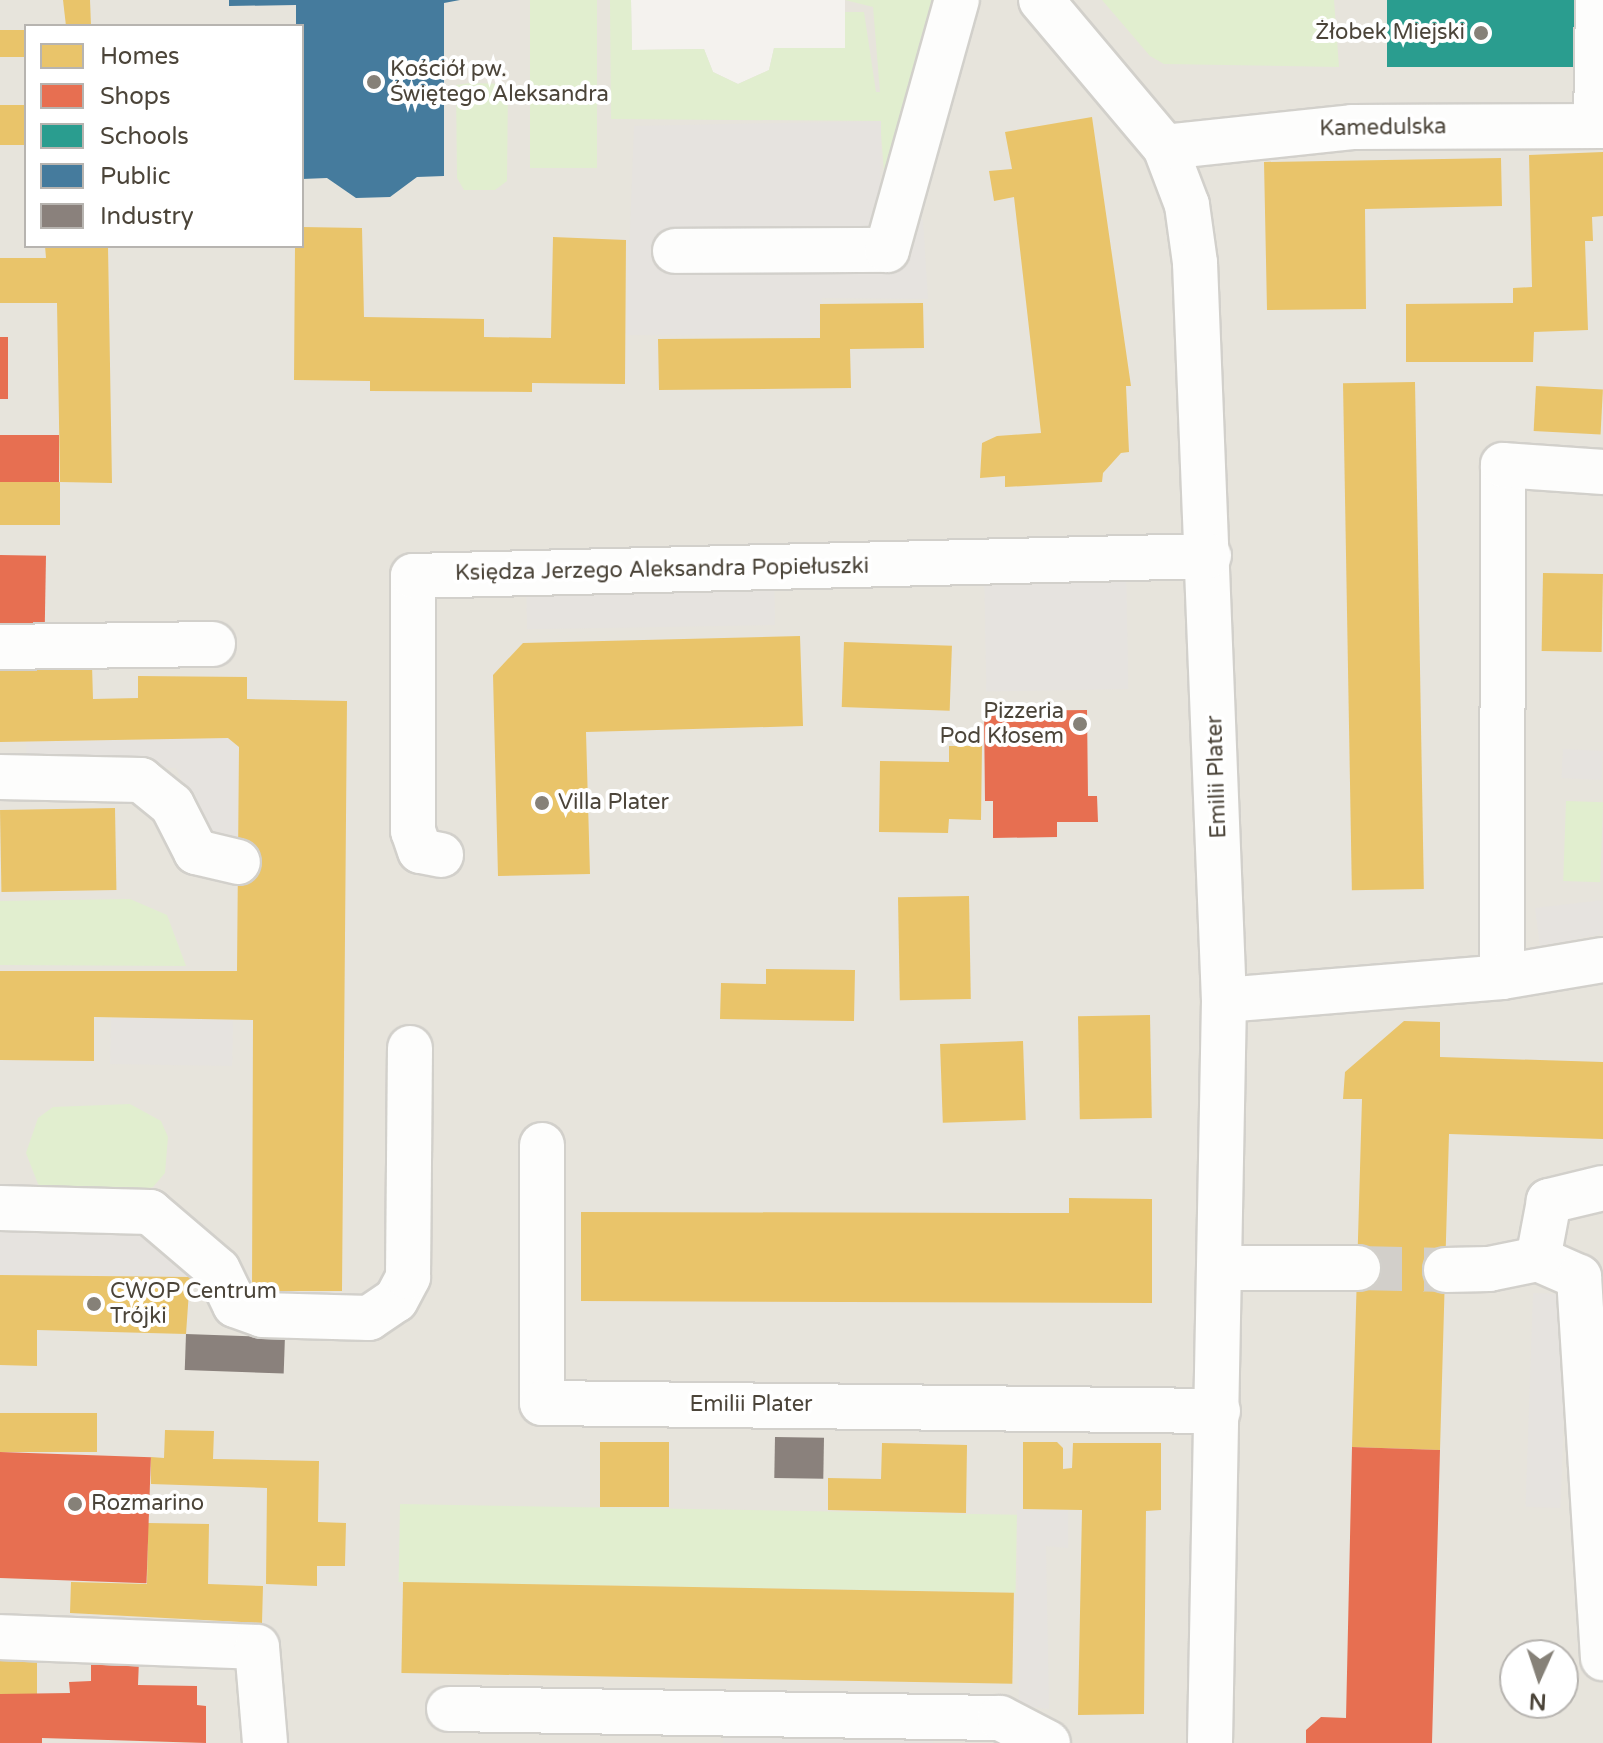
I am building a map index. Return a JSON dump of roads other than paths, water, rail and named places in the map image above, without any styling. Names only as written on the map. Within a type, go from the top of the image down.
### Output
[{"type":"street","points":[[675,251],[887,250],[957,0]]},
{"type":"street","name":"Emilii Plater","points":[[1041,0],[1165,147],[1187,205],[1195,263],[1209,556],[1224,1000],[1210,1743]]},
{"type":"street","points":[[1598,0],[1600,126]]},
{"type":"street","name":"Kamedulska","points":[[1165,147],[1352,127],[1600,126]]},
{"type":"street","points":[[1502,977],[1503,465],[1603,472]]},
{"type":"street","name":"Księdza Jerzego Aleksandra Popiełuszki","points":[[441,855],[420,851],[413,831],[413,576],[1209,556]]},
{"type":"street","points":[[0,647],[213,644]]},
{"type":"street","points":[[0,777],[141,780],[172,805],[196,852],[238,862]]},
{"type":"street","points":[[1224,1000],[1502,977],[1603,960]]},
{"type":"street","points":[[0,1208],[150,1212],[218,1270],[235,1305],[262,1315],[369,1318],[396,1300],[408,1277],[410,1048]]},
{"type":"street","name":"Emilii Plater","points":[[542,1145],[542,1403],[1218,1411]]},
{"type":"street","points":[[1538,1259],[1549,1201],[1603,1188]]},
{"type":"street","points":[[1446,1270],[1489,1269],[1538,1259],[1579,1277],[1603,1658]]},
{"type":"street","points":[[1220,1268],[1358,1268]]},
{"type":"street","points":[[0,1637],[257,1647],[265,1743]]},
{"type":"street","points":[[449,1709],[1000,1718],[1048,1743]]},
{"type":"tunnel","points":[[1358,1268],[1446,1270]]},
{"type":"place","name":"Żłobek Miejski","points":[[1481,33]]},
{"type":"place","name":"Kościół pw. Świętego Aleksandra","points":[[374,82]]},
{"type":"place","name":"Pizzeria Pod Kłosem","points":[[1080,724]]},
{"type":"place","name":"Villa Plater","points":[[542,803]]},
{"type":"place","name":"CWOP Centrum Trójki","points":[[94,1304]]},
{"type":"place","name":"Rozmarino","points":[[75,1504]]}]
